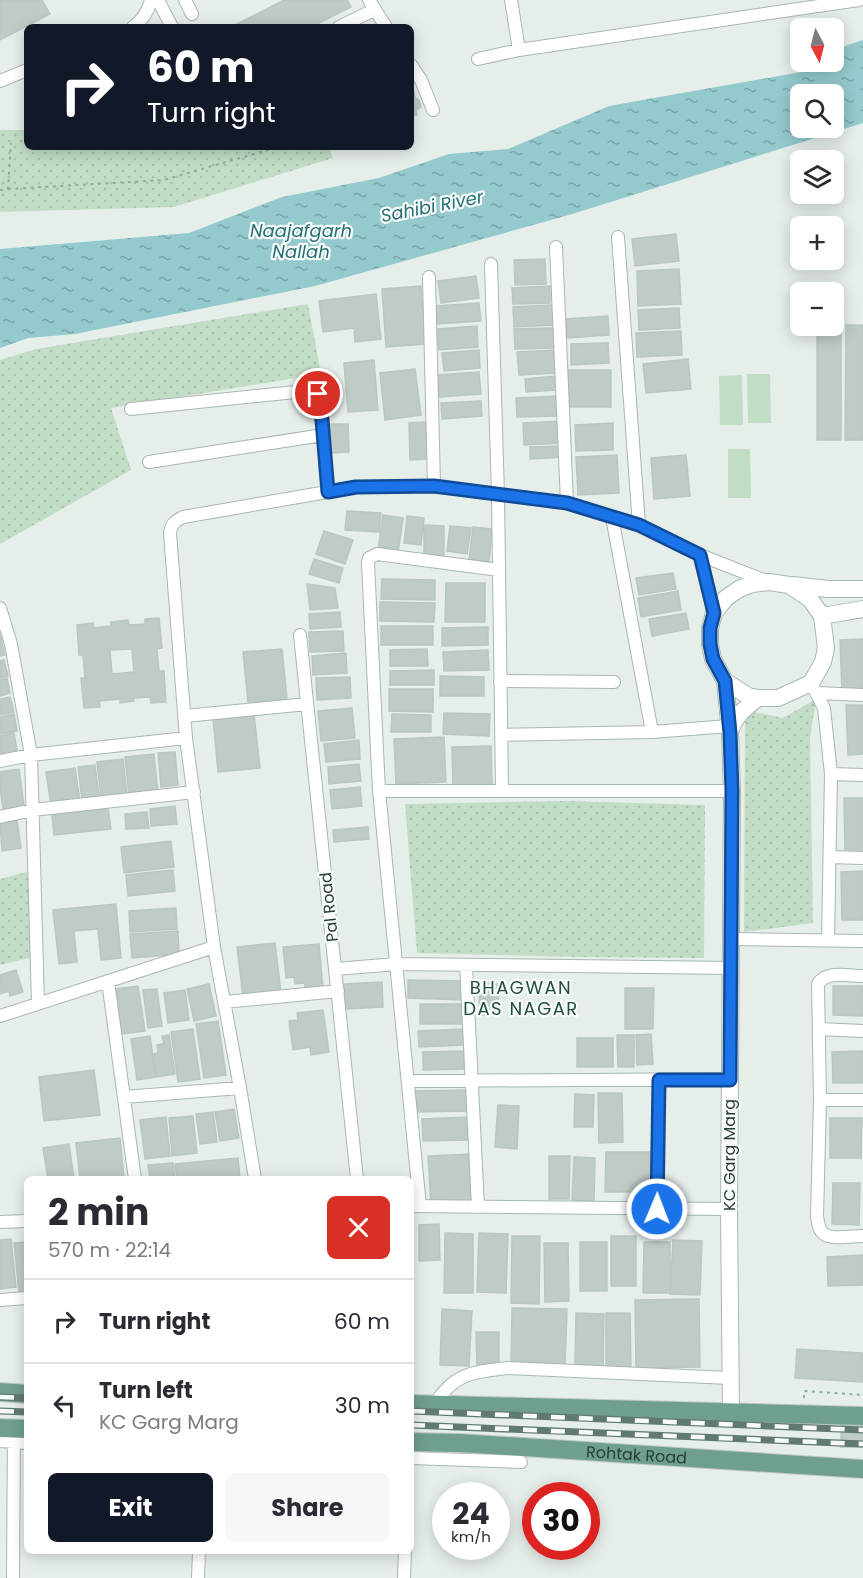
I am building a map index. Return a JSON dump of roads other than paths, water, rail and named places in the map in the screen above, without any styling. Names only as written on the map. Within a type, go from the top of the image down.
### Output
[{"type":"main road","points":[[0,1392],[24,1394]]},
{"type":"main road","points":[[414,1404],[863,1416]]},
{"type":"main road","name":"Rohtak Road","points":[[414,1442],[460,1443],[863,1469]]},
{"type":"street","points":[[138,24],[148,12],[151,0]]},
{"type":"street","points":[[158,0],[170,24]]},
{"type":"street","points":[[185,0],[192,14]]},
{"type":"street","points":[[511,0],[519,50]]},
{"type":"street","points":[[478,59],[519,50],[799,4],[859,0]]},
{"type":"street","points":[[344,24],[372,5],[384,24]]},
{"type":"street","points":[[414,69],[422,80],[433,110]]},
{"type":"street","points":[[0,81],[24,71]]},
{"type":"street","points":[[618,237],[639,525]]},
{"type":"street","points":[[556,247],[567,503]]},
{"type":"street","points":[[491,264],[498,495],[502,791]]},
{"type":"street","points":[[429,277],[434,486]]},
{"type":"street","points":[[131,409],[305,391],[314,392],[320,399],[328,492]]},
{"type":"street","points":[[149,462],[323,435]]},
{"type":"street","points":[[255,1176],[214,947],[186,738],[170,533],[171,526],[176,520],[356,487],[434,486],[567,503],[639,525],[700,555],[769,582],[828,589],[863,589]]},
{"type":"street","points":[[612,517],[652,732]]},
{"type":"street","points":[[499,570],[377,554],[369,558],[368,563],[379,790],[408,1081],[416,1206],[729,1209]]},
{"type":"street","points":[[700,555],[714,613]]},
{"type":"street","points":[[769,582],[752,584],[739,589],[726,598],[714,613],[710,628],[710,644],[713,659],[725,681],[748,696],[758,698],[778,698],[814,688],[863,695]]},
{"type":"street","points":[[789,585],[810,599],[822,616],[826,648],[814,688],[824,708],[831,774],[828,940]]},
{"type":"street","points":[[0,608],[11,644],[31,754],[38,1004]]},
{"type":"street","points":[[822,616],[863,609]]},
{"type":"street","name":"Pal Road","points":[[300,635],[357,1176]]},
{"type":"street","points":[[500,681],[614,682]]},
{"type":"street","name":"KC Garg Marg","points":[[725,681],[732,791],[729,1209],[731,1413]]},
{"type":"street","points":[[501,735],[729,730],[742,711],[758,698]]},
{"type":"street","points":[[185,716],[306,704]]},
{"type":"street","points":[[0,761],[31,754],[186,738]]},
{"type":"street","points":[[831,774],[863,775]]},
{"type":"street","points":[[379,790],[732,791]]},
{"type":"street","points":[[0,817],[33,810],[194,792]]},
{"type":"street","points":[[830,857],[863,858]]},
{"type":"street","points":[[731,939],[863,940]]},
{"type":"street","points":[[0,1016],[214,947]]},
{"type":"street","points":[[336,969],[396,964],[730,968]]},
{"type":"street","points":[[465,965],[478,1207]]},
{"type":"street","points":[[863,976],[829,976],[820,980],[818,984],[820,1100],[817,1216],[819,1227],[824,1234],[833,1237],[863,1236]]},
{"type":"street","points":[[108,981],[135,1176]]},
{"type":"street","points":[[224,1002],[338,991]]},
{"type":"street","points":[[819,1029],[863,1031]]},
{"type":"street","points":[[657,1209],[659,1080]]},
{"type":"street","points":[[408,1081],[730,1080]]},
{"type":"street","points":[[124,1097],[240,1088]]},
{"type":"street","points":[[820,1100],[863,1100]]},
{"type":"street","points":[[0,1222],[24,1221]]},
{"type":"street","points":[[0,1300],[24,1298]]},
{"type":"street","points":[[435,1404],[448,1386],[465,1376],[474,1372],[508,1368],[730,1378]]},
{"type":"street","points":[[0,1441],[17,1434],[13,1578]]},
{"type":"street","points":[[414,1458],[521,1462]]},
{"type":"street","points":[[198,1578],[199,1554]]},
{"type":"street","points":[[404,1578],[405,1554]]},
{"type":"water","name":"Naajafgarh Nallah","points":[[863,40],[863,123],[844,129],[844,84],[790,84],[790,138],[815,138],[569,215],[315,286],[75,334],[28,338],[0,348],[0,249],[189,233],[282,197],[379,178],[449,154],[508,149],[609,106],[801,72],[844,72],[844,47]]},
{"type":"railway","points":[[0,1397],[24,1398]]},
{"type":"railway","points":[[0,1411],[24,1412]]},
{"type":"railway","points":[[414,1411],[863,1430]]},
{"type":"railway","points":[[414,1425],[863,1444]]},
{"type":"district","name":"BHAGWAN DAS NAGAR","points":[[521,997]]},
{"type":"water label","name":"Sahibi River","points":[[432,206]]}]
